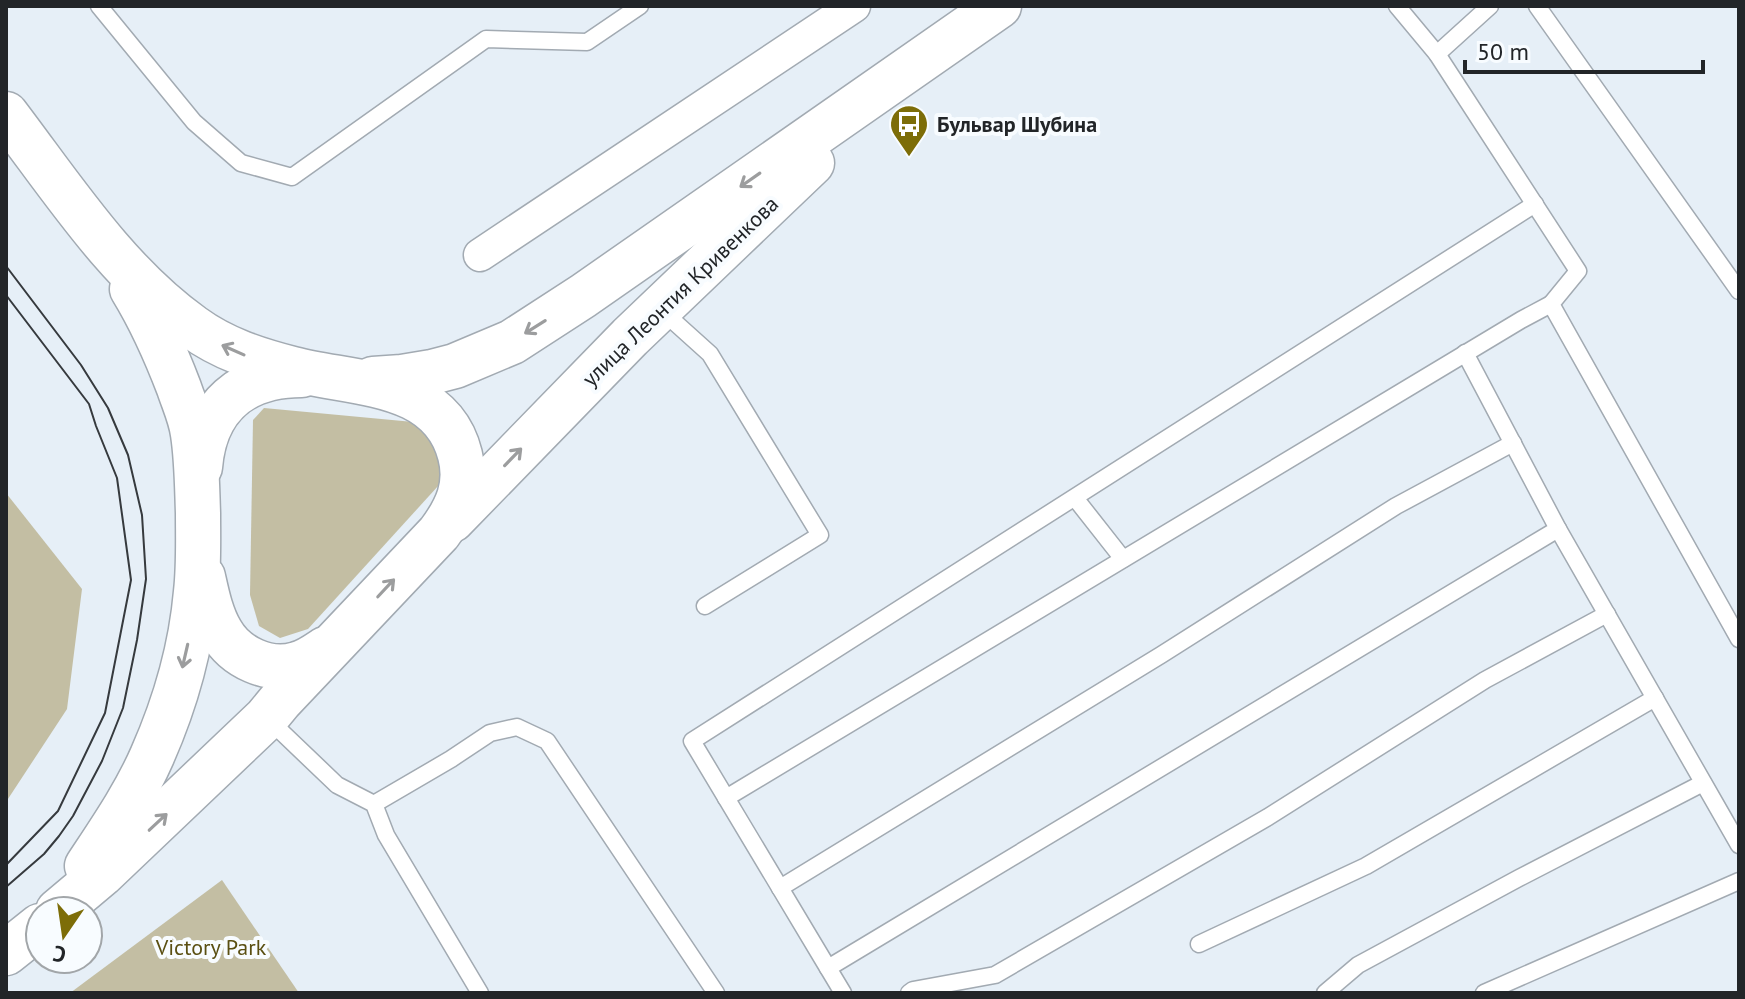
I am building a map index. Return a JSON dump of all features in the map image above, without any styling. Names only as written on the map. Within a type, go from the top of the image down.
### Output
[{"type":"main road","name":"улица Леонтия Кривенкова","points":[[341,377],[402,377],[432,372],[455,366],[512,342],[583,296],[999,6]]},
{"type":"main road","name":"улица Леонтия Кривенкова","points":[[439,533],[659,308],[928,55]]},
{"type":"main road","points":[[6,114],[96,233],[137,280],[166,307],[217,343],[246,355],[297,370],[383,386],[409,396],[429,407],[443,420],[453,434],[463,468],[459,499],[439,533],[266,718],[102,874],[75,895]]},
{"type":"main road","points":[[66,895],[108,835],[151,759],[177,691],[197,590],[197,497],[193,434],[187,409],[156,332],[96,233]]},
{"type":"main road","points":[[197,497],[207,430],[228,398],[262,380],[289,375],[341,377]]},
{"type":"main road","points":[[198,551],[214,618],[232,647],[245,657],[276,666],[293,666],[334,644]]},
{"type":"main road","points":[[6,953],[24,939]]},
{"type":"street","points":[[480,255],[854,6]]},
{"type":"lane","points":[[99,6],[194,122],[241,163],[292,177],[486,39],[587,42],[640,6]]},
{"type":"lane","points":[[726,798],[1551,304],[1578,271],[1437,54],[1397,6]]},
{"type":"lane","points":[[1437,54],[1490,6]]},
{"type":"lane","points":[[1537,6],[1739,291]]},
{"type":"lane","points":[[843,993],[692,741],[1535,204]]},
{"type":"lane","points":[[1551,304],[1739,639]]},
{"type":"lane","points":[[659,308],[710,354],[820,535],[705,606]]},
{"type":"lane","points":[[1465,353],[1558,529],[1739,845]]},
{"type":"lane","points":[[780,888],[1161,655],[1396,506],[1513,443]]},
{"type":"lane","points":[[1075,498],[1123,559]]},
{"type":"lane","points":[[828,968],[1558,529]]},
{"type":"lane","points":[[909,993],[995,975],[1268,817],[1485,680],[1607,614]]},
{"type":"lane","points":[[1199,944],[1366,866],[1655,698]]},
{"type":"lane","points":[[266,718],[337,785],[374,804],[386,835],[480,993]]},
{"type":"lane","points":[[374,804],[490,733],[517,727],[547,741],[716,993]]},
{"type":"lane","points":[[1325,993],[1358,965],[1703,783]]},
{"type":"lane","points":[[1484,993],[1739,881]]},
{"type":"green space","points":[[264,408],[424,423],[447,460],[439,485],[308,629],[280,638],[259,626],[250,595],[253,420]]},
{"type":"green space","points":[[6,493],[82,589],[67,709],[6,802]]},
{"type":"green space","name":"Victory Park","points":[[222,880],[299,993],[70,993],[94,975],[104,975],[104,968]]},
{"type":"tram line","points":[[6,266],[81,365],[108,408],[128,455],[142,515],[146,579],[123,708],[102,761],[59,836],[44,854],[6,887]]},
{"type":"tram line","points":[[6,295],[89,404],[117,478],[131,580],[105,713],[58,811],[6,865]]},
{"type":"place","name":"Бульвар Шубина","points":[[909,158]]}]
